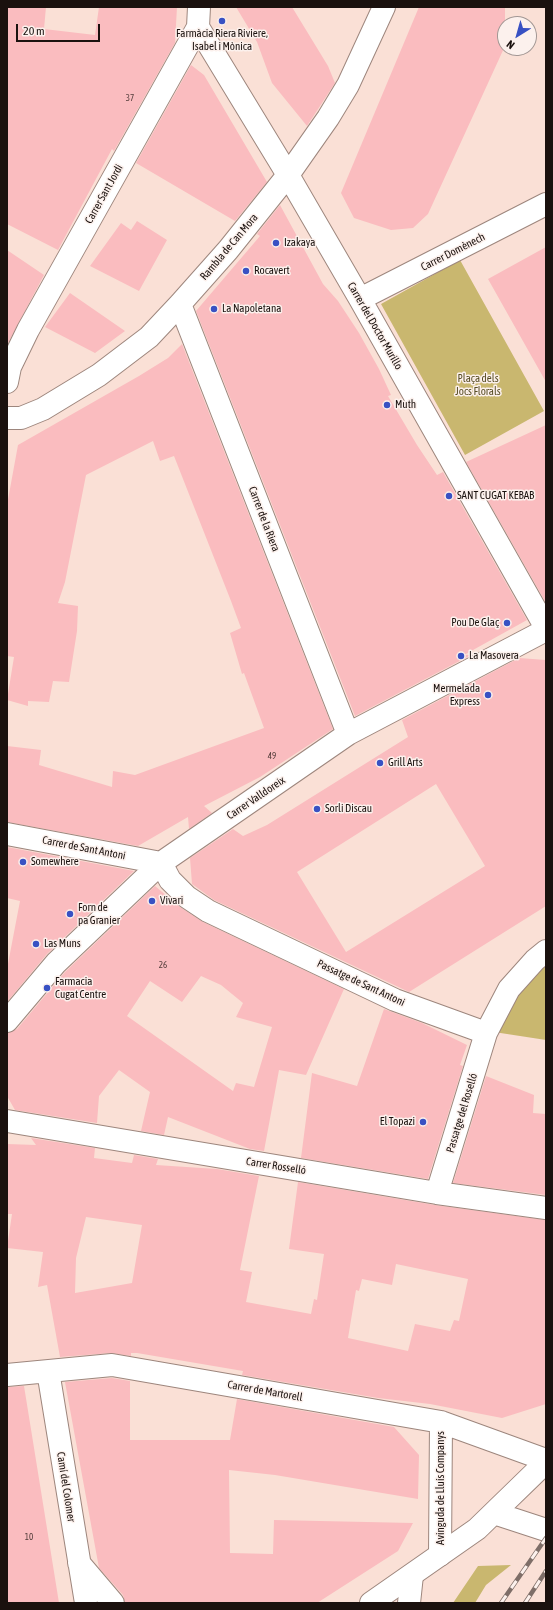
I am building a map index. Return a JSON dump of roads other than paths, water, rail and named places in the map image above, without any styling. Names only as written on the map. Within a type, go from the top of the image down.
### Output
[{"type":"street","name":"Rambla de Can Mora","points":[[7,418],[22,418],[43,409],[99,375],[149,338],[228,250],[288,175],[348,85],[384,7]]},
{"type":"street","name":"Carrer del Doctor Murillo","points":[[199,17],[546,629]]},
{"type":"street","name":"Carrer Sant Jordi","points":[[7,382],[10,367],[28,330],[199,17]]},
{"type":"street","name":"Carrer Domènech","points":[[360,299],[546,204]]},
{"type":"street","name":"Carrer de la Riera","points":[[180,304],[348,734]]},
{"type":"street","name":"Carrer Valldoreix","points":[[7,1021],[56,963],[161,863],[348,734],[546,629]]},
{"type":"street","name":"Carrer de Sant Antoni","points":[[7,834],[161,863]]},
{"type":"street","name":"Passatge de Sant Antoni","points":[[161,863],[170,880],[187,897],[208,911],[395,1000],[486,1033]]},
{"type":"street","points":[[486,1033],[509,990],[535,960],[546,951]]},
{"type":"street","name":"Passatge del Roselló","points":[[437,1193],[486,1033]]},
{"type":"street","name":"Carrer Rosselló","points":[[7,1122],[437,1193],[546,1208]]},
{"type":"street","name":"Carrer de Martorell","points":[[7,1375],[112,1365],[441,1422],[546,1461]]},
{"type":"street","name":"Camí del Colomer","points":[[48,1371],[78,1562],[86,1603]]},
{"type":"street","name":"Avinguda de Lluís Companys","points":[[440,1555],[441,1422]]},
{"type":"street","name":"Avinguda de Lluís Companys","points":[[372,1603],[477,1529],[546,1461]]},
{"type":"street","points":[[494,1513],[546,1530]]},
{"type":"street","points":[[78,1562],[113,1603]]},
{"type":"street","points":[[409,1603],[412,1575]]},
{"type":"railway","points":[[501,1603],[546,1538]]},
{"type":"railway","points":[[525,1603],[546,1571]]},
{"type":"place","name":"Farmàcia Riera Riviere, Isabel i Mònica","points":[[222,21]]},
{"type":"place","name":"Izakaya","points":[[276,243]]},
{"type":"place","name":"Rocavert","points":[[246,271]]},
{"type":"place","name":"La Napoletana","points":[[214,309]]},
{"type":"place","name":"Muth","points":[[387,405]]},
{"type":"place","name":"SANT CUGAT KEBAB","points":[[449,496]]},
{"type":"place","name":"Pou De Glaç","points":[[507,623]]},
{"type":"place","name":"La Masovera","points":[[461,656]]},
{"type":"place","name":"Mermelada Express","points":[[488,695]]},
{"type":"place","name":"Grill Arts","points":[[380,763]]},
{"type":"place","name":"Sorli Discau","points":[[317,809]]},
{"type":"place","name":"Somewhere","points":[[23,862]]},
{"type":"place","name":"Vivari","points":[[152,901]]},
{"type":"place","name":"Forn de pa Granier","points":[[70,914]]},
{"type":"place","name":"Las Muns","points":[[36,944]]},
{"type":"place","name":"Farmacia Cugat Centre","points":[[47,988]]},
{"type":"place","name":"El Topazi","points":[[423,1122]]},
{"type":"park label","name":"Plaça dels Jocs Florals","points":[[478,385]]}]
